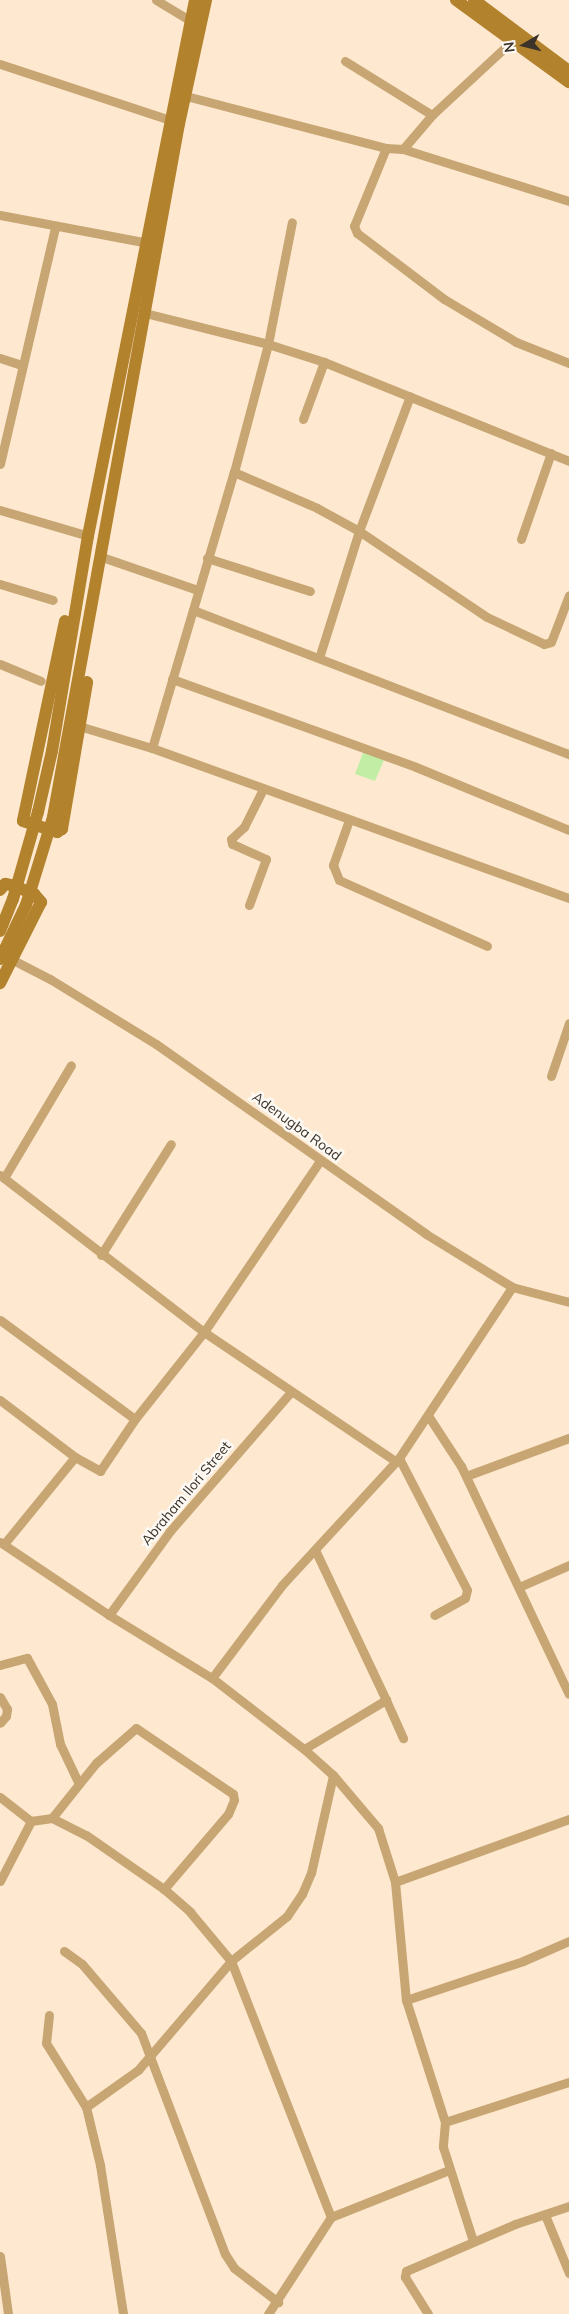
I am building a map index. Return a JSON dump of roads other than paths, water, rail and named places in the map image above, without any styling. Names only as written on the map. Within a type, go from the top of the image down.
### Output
[{"type":"street","points":[[156,0],[191,21]]},
{"type":"street","points":[[0,931],[13,899],[38,812],[52,751],[76,602],[195,0]]},
{"type":"street","points":[[0,983],[53,817],[144,313],[206,0]]},
{"type":"street","points":[[456,0],[569,82]]},
{"type":"street","points":[[474,0],[569,70]]},
{"type":"street","points":[[403,149],[432,115],[512,41]]},
{"type":"street","points":[[345,61],[432,115]]},
{"type":"street","points":[[0,64],[170,120]]},
{"type":"street","points":[[186,96],[386,148],[403,149],[569,201]]},
{"type":"street","points":[[386,148],[354,226],[357,234],[452,303],[516,342],[569,363]]},
{"type":"street","points":[[0,215],[55,227],[148,242]]},
{"type":"street","points":[[152,748],[234,472],[268,344],[292,222]]},
{"type":"street","points":[[0,464],[55,227]]},
{"type":"street","points":[[144,313],[268,344],[324,362],[551,452],[569,461]]},
{"type":"street","points":[[0,358],[22,365]]},
{"type":"street","points":[[304,419],[324,362]]},
{"type":"street","points":[[319,658],[359,531],[410,396]]},
{"type":"street","points":[[521,539],[551,452]]},
{"type":"street","points":[[234,472],[316,508],[359,531],[487,617],[544,644],[551,642],[569,595]]},
{"type":"street","points":[[0,510],[82,534]]},
{"type":"street","points":[[99,556],[198,590]]},
{"type":"street","points":[[207,558],[310,590]]},
{"type":"street","points":[[0,584],[53,600]]},
{"type":"street","points":[[76,602],[65,622],[23,821],[57,832],[62,829],[79,726],[92,641],[92,608]]},
{"type":"street","points":[[193,610],[569,754]]},
{"type":"street","points":[[0,664],[41,681]]},
{"type":"street","points":[[172,679],[416,767],[569,830]]},
{"type":"street","points":[[79,726],[152,748],[569,898]]},
{"type":"street","points":[[249,905],[266,859],[232,844],[231,839],[244,827],[264,789]]},
{"type":"street","points":[[349,820],[333,865],[339,880],[487,946]]},
{"type":"street","points":[[0,890],[5,884],[11,885],[34,894],[41,902],[6,960]]},
{"type":"street","name":"Adenugba Road","points":[[6,960],[50,979],[156,1044],[319,1162],[426,1234],[512,1287],[569,1302]]},
{"type":"street","points":[[551,1076],[569,1023]]},
{"type":"street","points":[[71,1065],[2,1176],[204,1332],[290,1393],[397,1460],[467,1590],[465,1598],[434,1615]]},
{"type":"street","points":[[102,1255],[171,1144]]},
{"type":"street","points":[[0,1400],[75,1457],[100,1471],[135,1419],[204,1332],[319,1162]]},
{"type":"street","points":[[212,1678],[282,1585],[397,1460],[429,1417],[512,1287]]},
{"type":"street","points":[[0,1320],[135,1419]]},
{"type":"street","name":"Abraham Ilori Street","points":[[109,1615],[170,1531],[290,1393]]},
{"type":"street","points":[[429,1417],[466,1476],[569,1694]]},
{"type":"street","points":[[466,1476],[569,1438]]},
{"type":"street","points":[[75,1457],[2,1543],[109,1615],[212,1678],[304,1749],[333,1775],[378,1828],[395,1882],[406,2000],[445,2122],[443,2148],[473,2242]]},
{"type":"street","points":[[315,1550],[403,1738]]},
{"type":"street","points":[[519,1587],[569,1565]]},
{"type":"street","points":[[0,1665],[27,1658],[33,1664],[52,1704],[60,1744],[79,1784]]},
{"type":"street","points":[[0,1697],[7,1709],[0,1724]]},
{"type":"street","points":[[304,1749],[386,1700]]},
{"type":"street","points":[[52,1818],[96,1762],[136,1728],[233,1794],[234,1800],[228,1814],[164,1889]]},
{"type":"street","points":[[86,2107],[132,2075],[231,1961],[276,1927],[302,1894],[311,1873],[333,1775]]},
{"type":"street","points":[[0,1797],[31,1821],[52,1818],[86,1836],[164,1889],[190,1912],[231,1961],[332,2217]]},
{"type":"street","points":[[395,1882],[569,1819]]},
{"type":"street","points":[[0,1881],[31,1821]]},
{"type":"street","points":[[406,2000],[523,1961],[569,1941]]},
{"type":"street","points":[[64,1951],[82,1964],[135,2026],[151,2055],[225,2254],[234,2268],[278,2302]]},
{"type":"street","points":[[49,2014],[46,2043],[86,2107],[100,2164],[123,2314]]},
{"type":"street","points":[[445,2122],[569,2082]]},
{"type":"street","points":[[268,2314],[278,2302],[332,2217],[449,2170]]},
{"type":"street","points":[[428,2314],[405,2277],[406,2271],[473,2242],[569,2206]]},
{"type":"street","points":[[545,2215],[569,2274]]},
{"type":"street","points":[[0,2256],[8,2314]]}]
